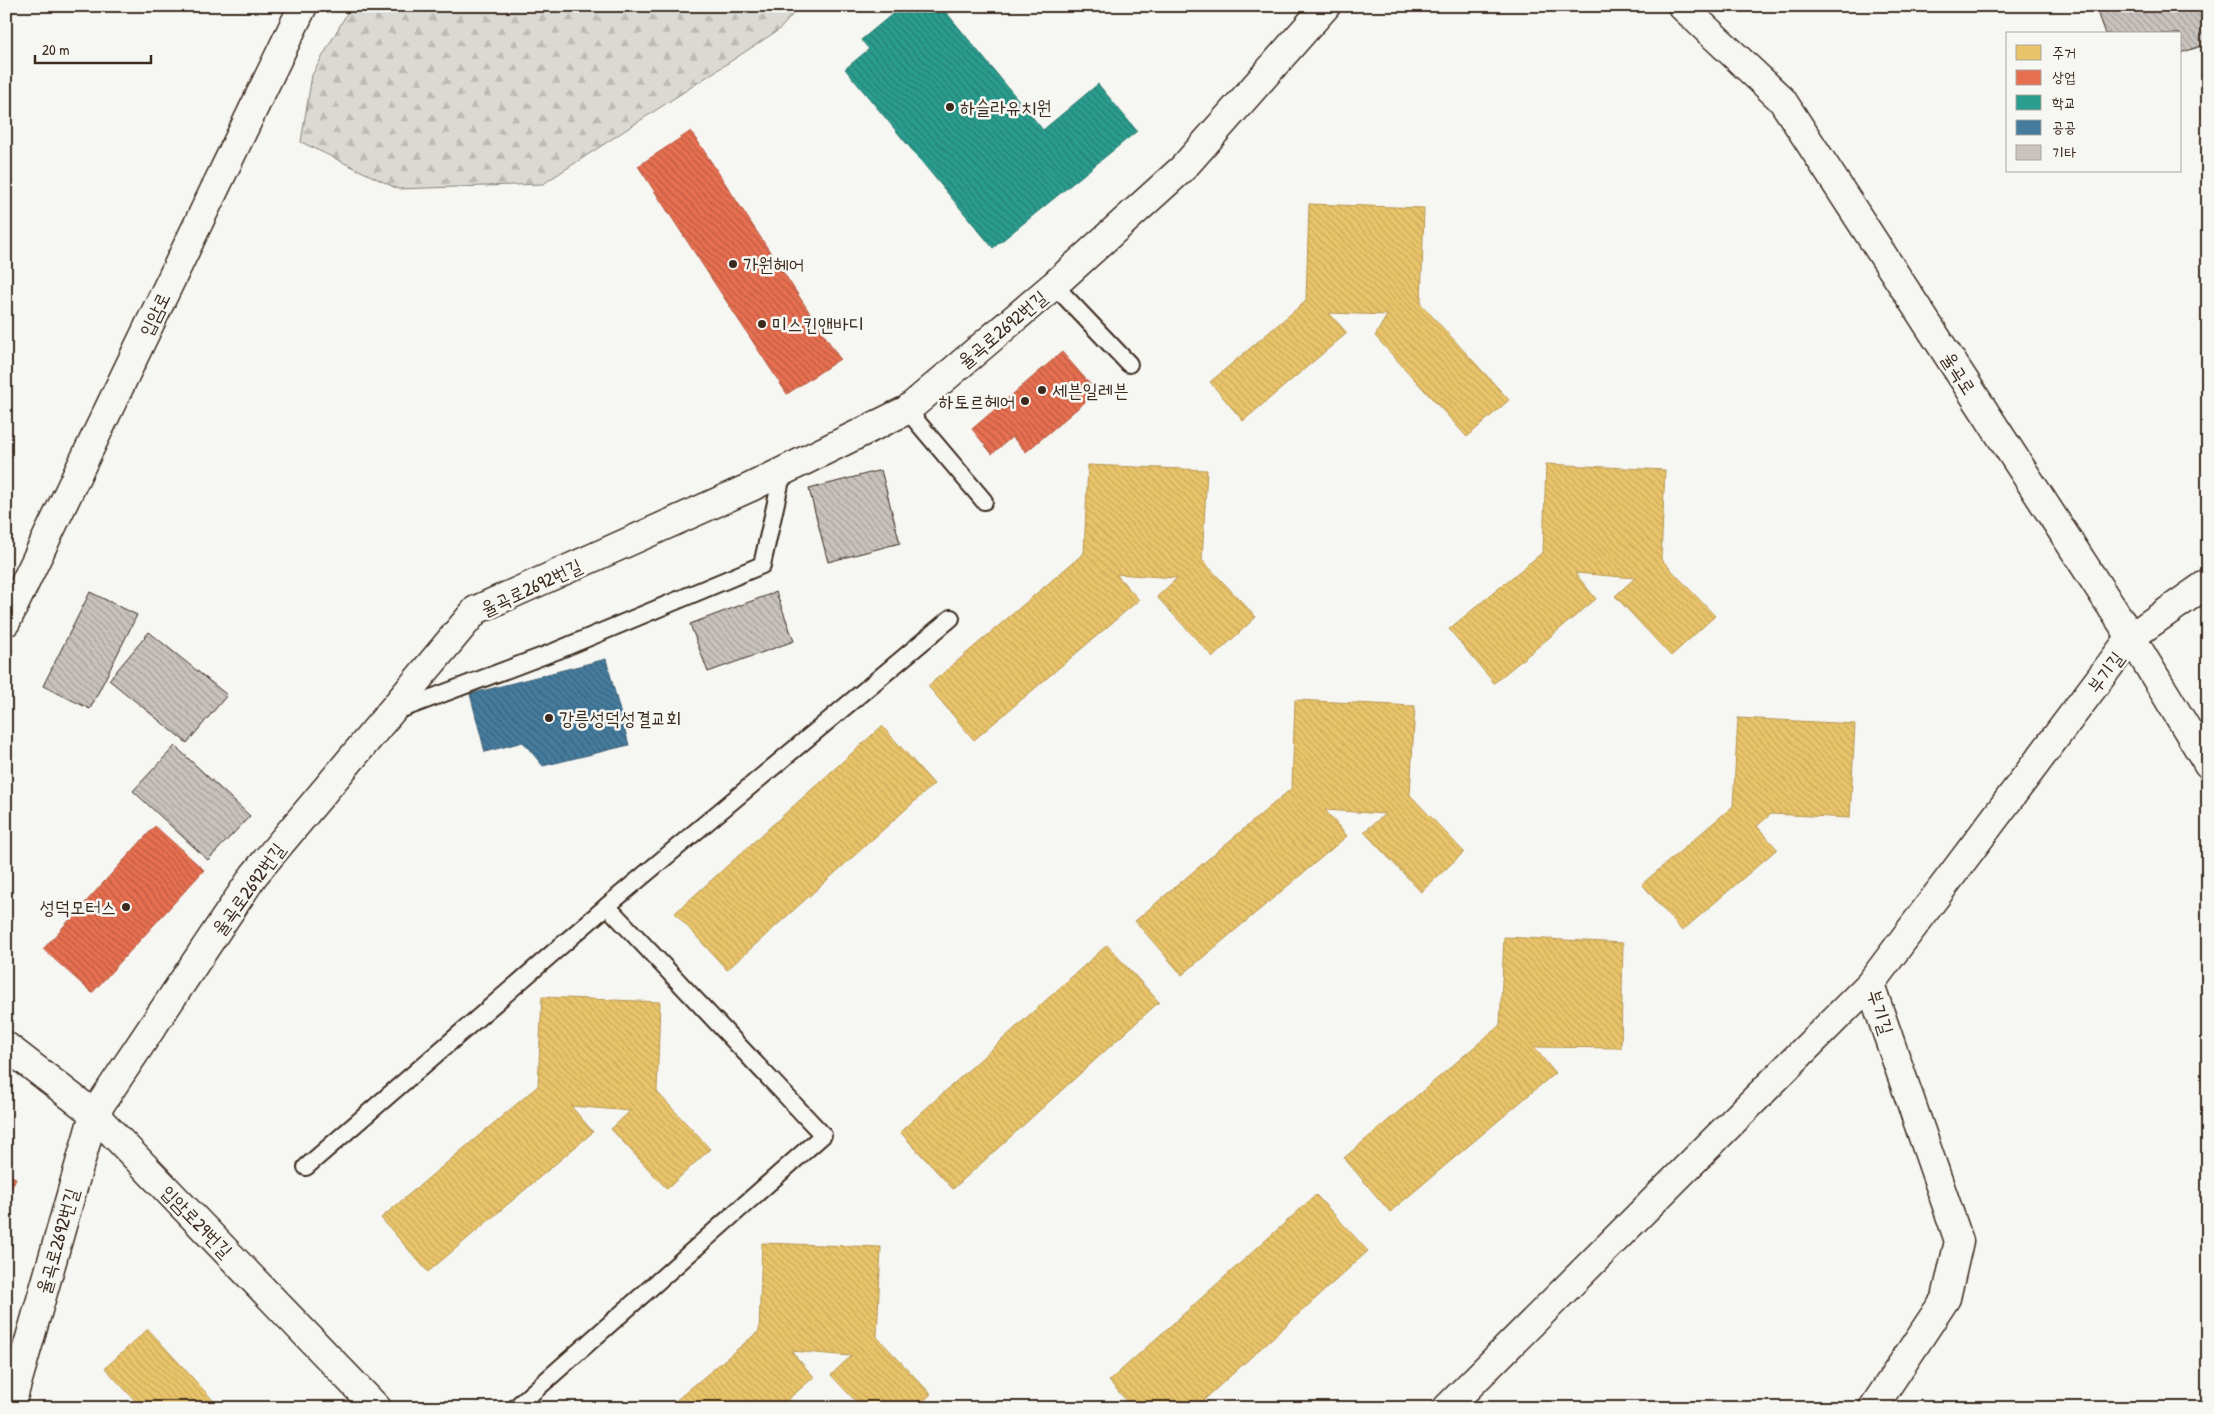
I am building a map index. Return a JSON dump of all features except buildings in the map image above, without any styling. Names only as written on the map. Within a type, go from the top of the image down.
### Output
[{"type":"street","name":"입암로","points":[[6,622],[302,6]]},
{"type":"street","name":"율곡로2692번길","points":[[10,1408],[94,1114],[254,875],[476,610],[783,471],[906,410],[1054,285],[1183,168],[1326,6]]},
{"type":"street","name":"율곡로","points":[[1682,6],[1782,100],[2131,638],[2208,764]]},
{"type":"street","name":"부기길","points":[[1873,1408],[1946,1298],[1959,1241],[1870,984],[2131,638],[2208,583]]},
{"type":"street","points":[[1447,1408],[1870,984]]},
{"type":"street","name":"입암로29번길","points":[[6,1046],[94,1114],[377,1408]]},
{"type":"lane","points":[[1054,285],[1129,364]]},
{"type":"lane","points":[[906,410],[984,502]]},
{"type":"lane","points":[[389,714],[556,651],[762,565],[783,471]]},
{"type":"lane","points":[[306,1167],[606,906],[951,618]]},
{"type":"lane","points":[[515,1408],[823,1134],[606,906]]},
{"type":"green space","points":[[351,6],[800,6],[780,29],[543,184],[398,189],[301,142],[312,75]]},
{"type":"place","name":"하슬라유치원","points":[[950,107]]},
{"type":"place","name":"가원헤어","points":[[733,264]]},
{"type":"place","name":"미스킨앤바디","points":[[762,324]]},
{"type":"place","name":"세븐일레븐","points":[[1042,390]]},
{"type":"place","name":"하토르헤어","points":[[1025,401]]},
{"type":"place","name":"강릉성덕성결교회","points":[[549,718]]},
{"type":"place","name":"성덕모터스","points":[[126,907]]}]
